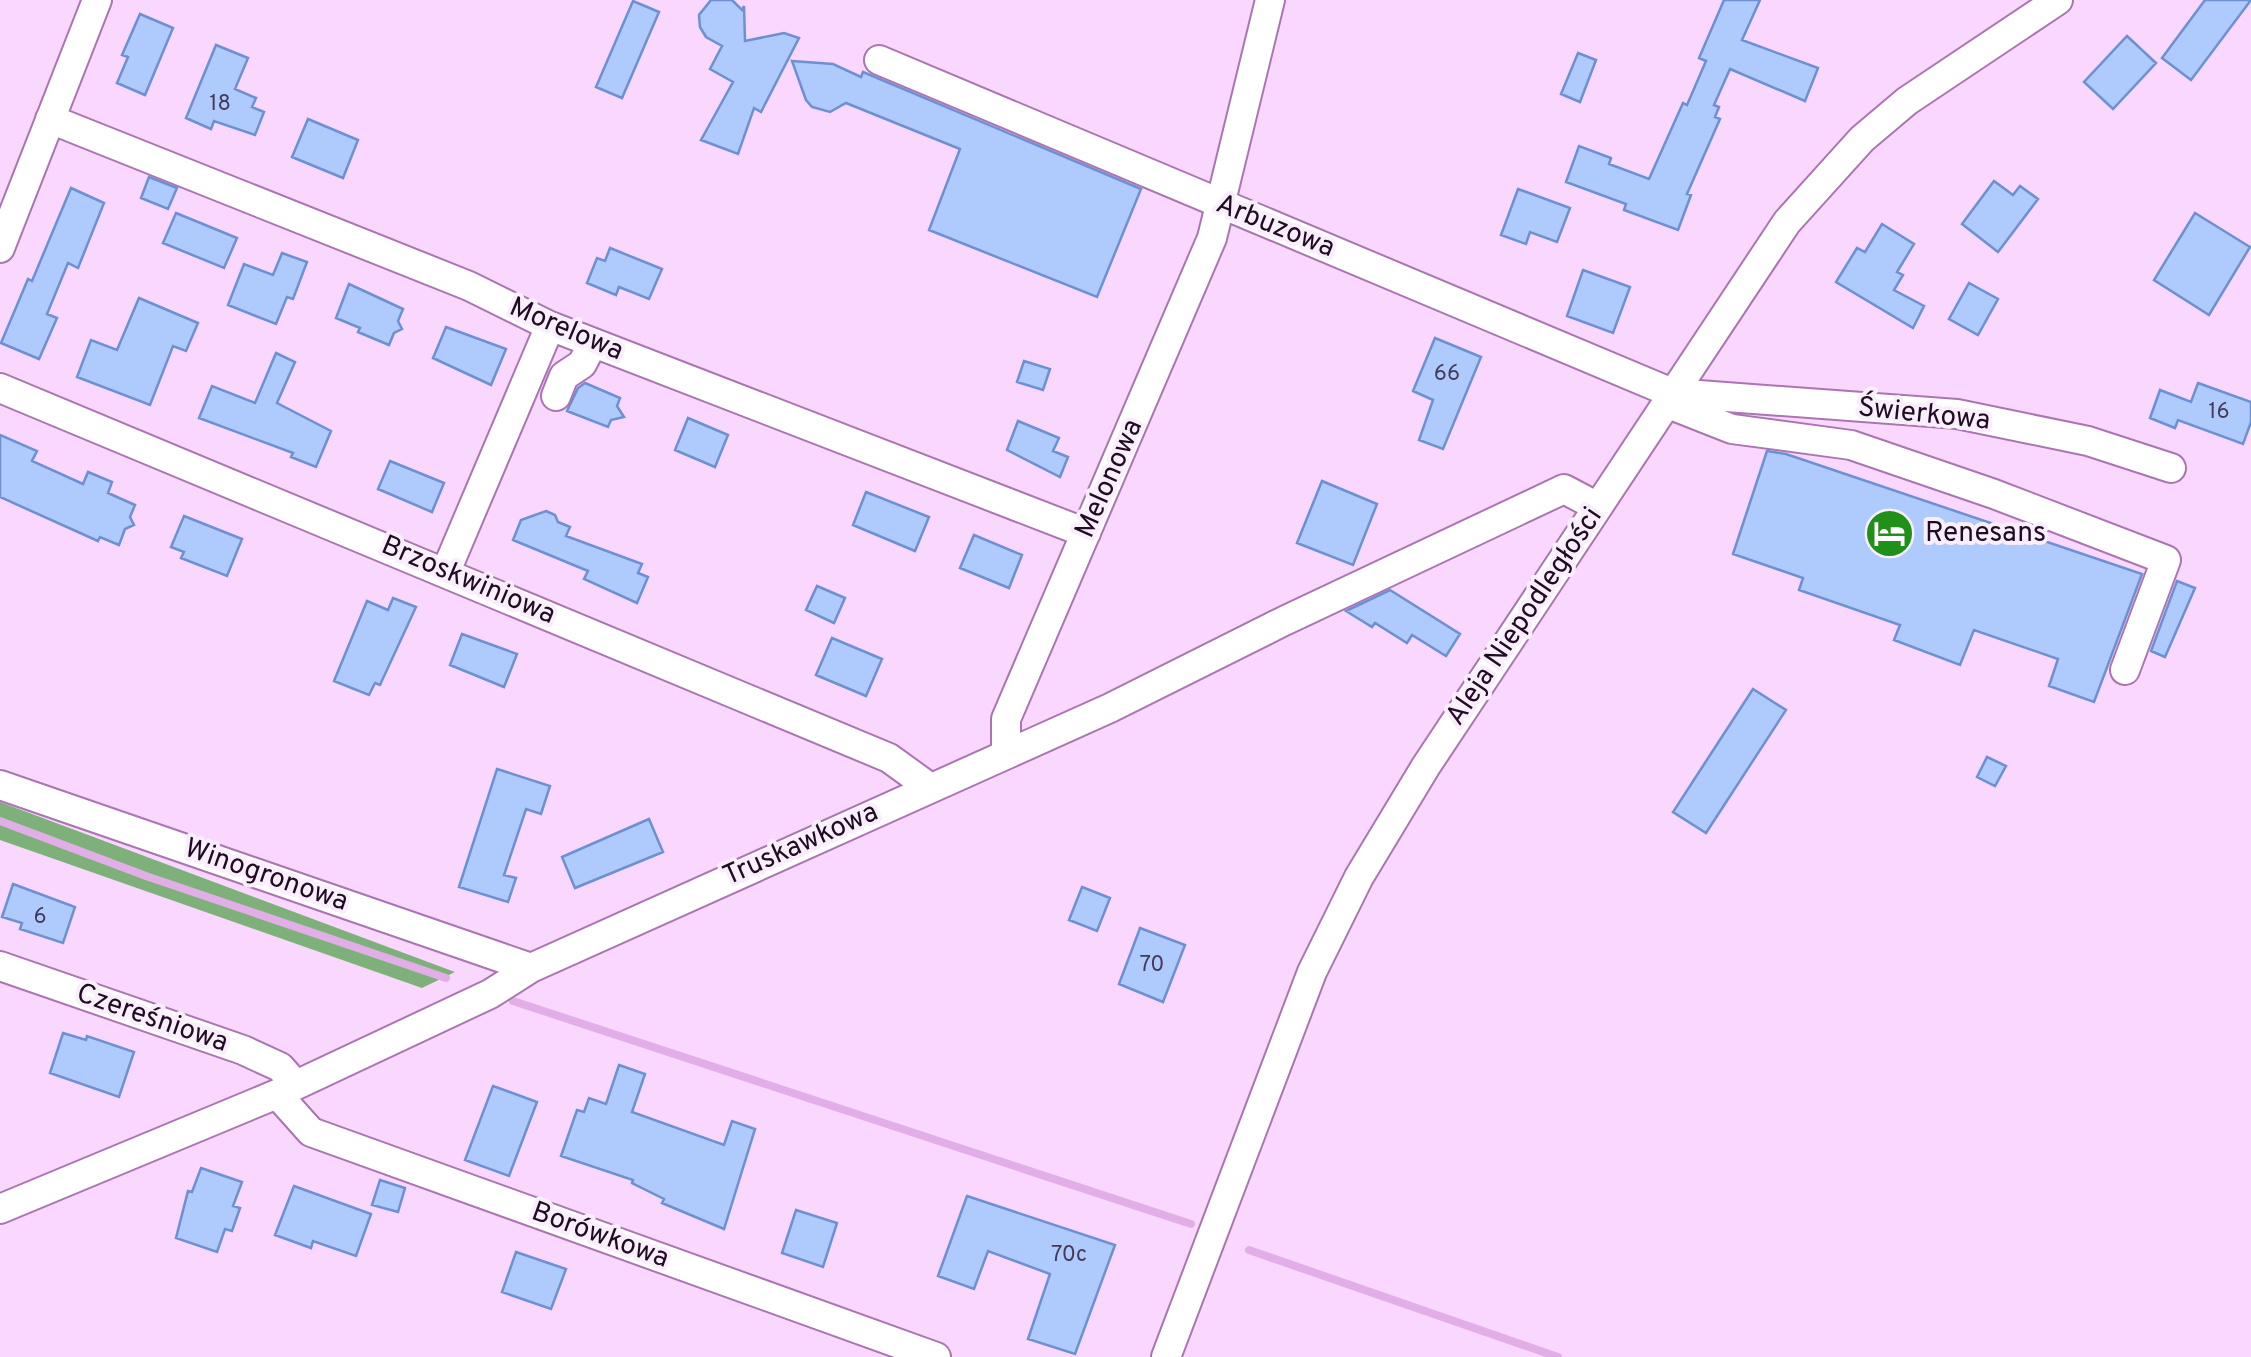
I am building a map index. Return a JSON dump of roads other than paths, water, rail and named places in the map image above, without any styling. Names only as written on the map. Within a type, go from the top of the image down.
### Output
[{"type":"street","points":[[0,248],[97,0]]},
{"type":"street","name":"Melonowa","points":[[1006,753],[1006,720],[1197,273],[1221,205],[1270,0]]},
{"type":"street","name":"Aleja Niepodległości","points":[[1166,1357],[1312,972],[1359,877],[1426,766],[1787,222],[1862,139],[1908,101],[2058,0]]},
{"type":"street","name":"Arbuzowa","points":[[878,60],[1669,398],[1732,430],[1851,445],[1994,494],[2166,560],[2125,670]]},
{"type":"street","name":"Morelowa","points":[[50,119],[469,286],[550,326],[1086,533]]},
{"type":"street","points":[[446,571],[550,326]]},
{"type":"street","points":[[556,396],[564,376],[582,364],[593,343]]},
{"type":"street","name":"Brzoskwiniowa","points":[[0,388],[890,758],[928,787]]},
{"type":"street","name":"Świerkowa","points":[[1669,398],[1956,414],[2088,441],[2171,468]]},
{"type":"street","name":"Truskawkowa","points":[[0,1208],[286,1090],[490,994],[531,968],[1110,708],[1564,489],[1598,507]]},
{"type":"street","name":"Winogronowa","points":[[0,784],[531,968]]},
{"type":"street","name":"Czereśniowa","points":[[0,966],[243,1050],[280,1067],[286,1090]]},
{"type":"street","name":"Borówkowa","points":[[286,1090],[311,1132],[936,1357]]},
{"type":"waterway","points":[[0,821],[146,876],[446,978]]},
{"type":"waterway","points":[[513,1001],[1191,1224]]},
{"type":"waterway","points":[[1249,1250],[1558,1357]]},
{"type":"place","name":"Renesans","points":[[1890,534]]}]
